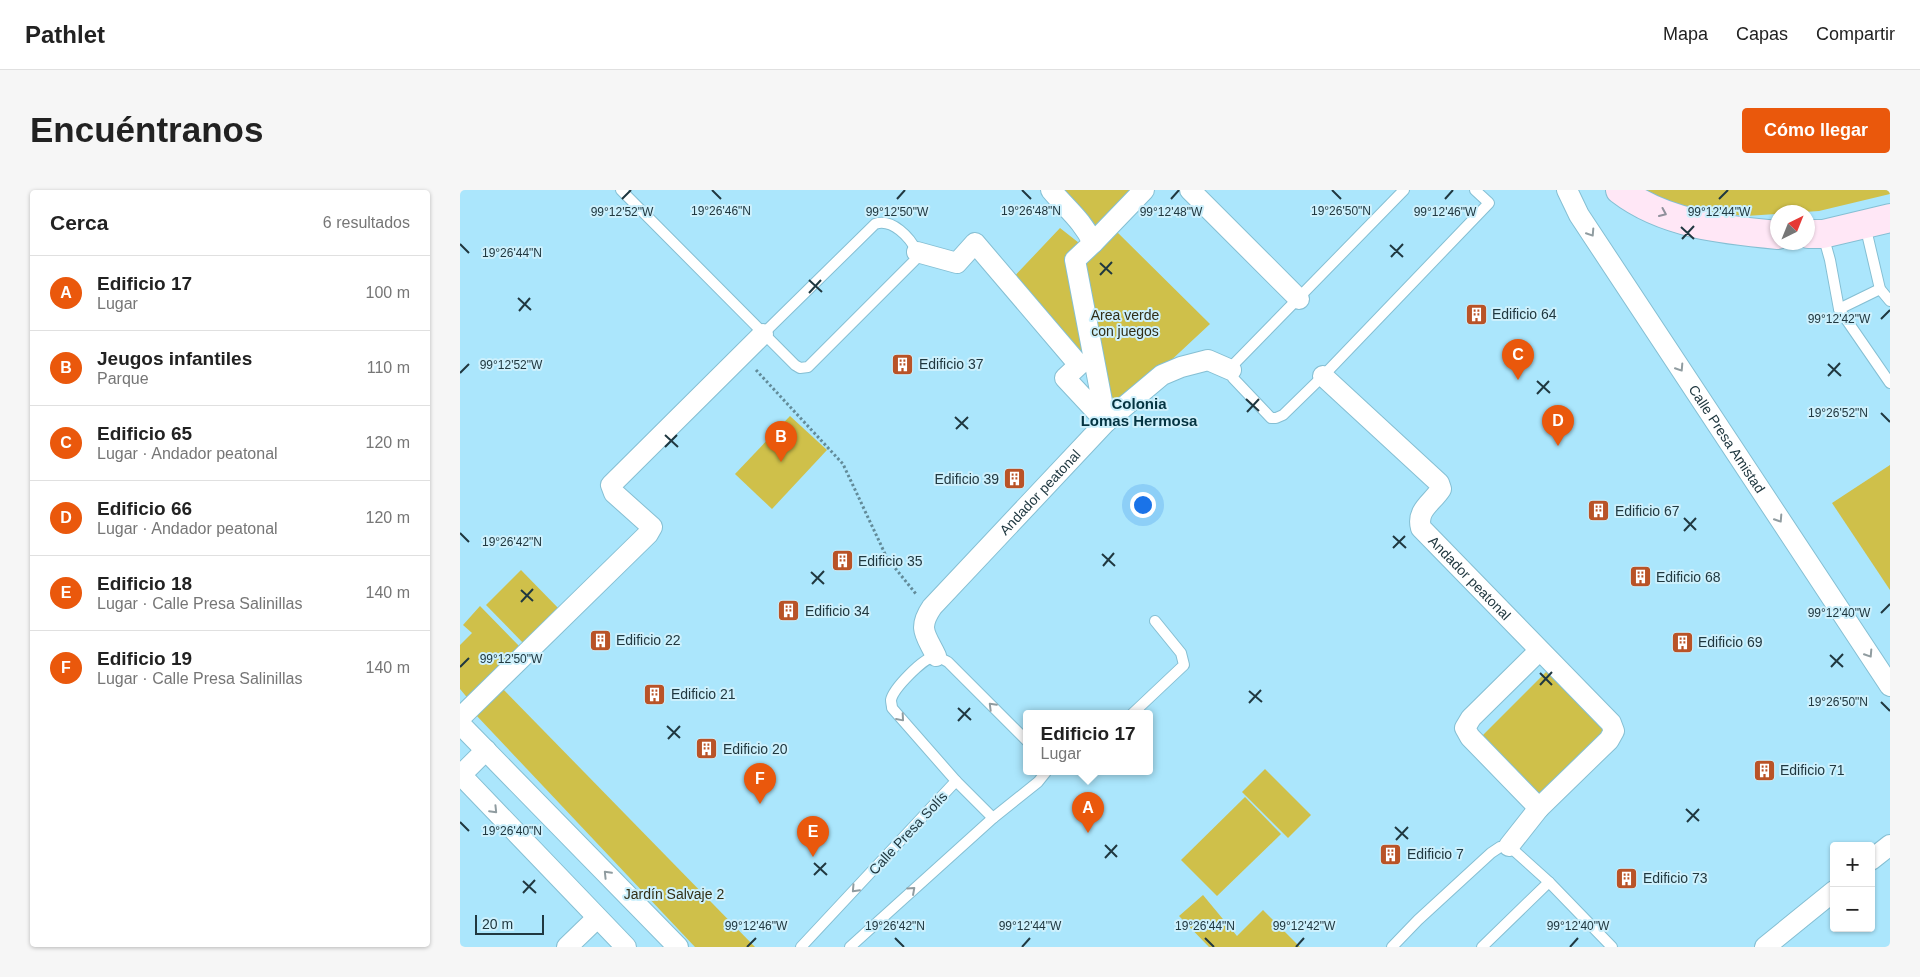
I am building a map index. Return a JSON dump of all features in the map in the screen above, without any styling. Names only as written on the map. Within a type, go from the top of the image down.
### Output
[{"type":"main road","points":[[1620,190],[1667,215],[1728,230],[1770,234]]},
{"type":"main road","points":[[1815,234],[1877,221]]},
{"type":"street","points":[[1051,190],[1087,229],[1093,242]]},
{"type":"street","points":[[1106,422],[1075,260],[1144,190]]},
{"type":"street","points":[[1190,190],[1299,299]]},
{"type":"street","name":"Calle Presa Amistad","points":[[1568,190],[1579,215],[1890,686]]},
{"type":"street","points":[[917,252],[957,264],[975,244],[1079,365],[1065,378],[1106,422]]},
{"type":"street","points":[[460,718],[648,534],[652,528],[614,492],[611,485],[763,334]]},
{"type":"street","name":"Andador peatonal","points":[[936,656],[923,629],[924,618],[932,607],[1106,422],[1162,375],[1181,367],[1208,360],[1231,370]]},
{"type":"street","name":"Andador peatonal","points":[[1323,376],[1439,483],[1441,489],[1420,513],[1420,528],[1611,723],[1614,731],[1608,740],[1539,808],[1509,846]]},
{"type":"street","points":[[1539,651],[1471,718],[1465,728],[1470,737],[1539,808]]},
{"type":"street","points":[[460,724],[678,947]]},
{"type":"street","points":[[486,750],[460,775],[626,947]]},
{"type":"street","points":[[1875,857],[1890,845]]},
{"type":"street","points":[[1765,947],[1830,894]]},
{"type":"street","points":[[567,947],[597,918]]},
{"type":"lane","points":[[621,190],[763,334],[795,365],[804,369],[915,260],[917,252],[894,225],[881,222],[875,224],[763,334]]},
{"type":"lane","points":[[1404,190],[1234,364],[1231,370],[1233,378],[1271,418],[1283,415],[1323,376],[1489,203],[1475,190]]},
{"type":"lane","points":[[1877,221],[1880,289],[1890,301]]},
{"type":"lane","points":[[1815,234],[1830,260],[1839,309],[1890,383]]},
{"type":"lane","points":[[1839,309],[1880,289]]},
{"type":"lane","points":[[1136,710],[1184,665],[1181,653],[1154,621]]},
{"type":"lane","points":[[936,656],[948,662],[1023,737]]},
{"type":"lane","name":"Calle Presa Solís","points":[[801,947],[956,781],[892,708],[891,700],[895,691],[920,663],[927,658],[936,656]]},
{"type":"lane","points":[[850,947],[993,818],[1038,782],[1044,775]]},
{"type":"lane","points":[[956,781],[993,818]]},
{"type":"lane","points":[[1392,947],[1418,920],[1491,853],[1500,847],[1509,846],[1549,882],[1612,947]]},
{"type":"lane","points":[[1482,947],[1549,882]]},
{"type":"path","points":[[742,355],[793,407],[843,464],[887,558],[909,587],[932,607]]},
{"type":"green space","points":[[1057,190],[1139,190],[1098,231]]},
{"type":"green space","points":[[1646,190],[1890,190],[1890,194],[1819,211],[1815,211],[1815,205],[1770,205],[1770,214],[1746,216],[1682,209]]},
{"type":"green space","name":"Area verde con juegos","points":[[1060,228],[1093,254],[1116,231],[1210,324],[1121,407],[1009,282]]},
{"type":"green space","points":[[790,416],[827,450],[772,509],[735,474]]},
{"type":"green space","points":[[1890,465],[1890,590],[1832,503]]},
{"type":"green space","points":[[521,570],[562,612],[525,645],[486,605]]},
{"type":"green space","points":[[480,606],[523,650],[470,701],[460,689],[460,645],[472,633],[463,625]]},
{"type":"green space","points":[[1547,671],[1605,730],[1538,797],[1480,738]]},
{"type":"green space","name":"Jardín Salvaje 2","points":[[499,685],[755,947],[695,947],[476,715]]},
{"type":"green space","points":[[1265,769],[1311,815],[1288,838],[1242,792]]},
{"type":"green space","points":[[1245,797],[1281,834],[1217,896],[1181,860]]},
{"type":"green space","points":[[1203,895],[1237,936],[1263,910],[1300,947],[1209,947],[1179,916]]},
{"type":"place","name":"Edificio 64","points":[[1476,314]]},
{"type":"place","name":"Edificio 37","points":[[903,364]]},
{"type":"place","name":"Edificio 65","points":[[1518,380]]},
{"type":"place","name":"Edificio 66","points":[[1558,446]]},
{"type":"place","name":"Jeugos infantiles","points":[[781,462]]},
{"type":"place","name":"Edificio 39","points":[[1015,479]]},
{"type":"place","name":"Edificio 67","points":[[1599,511]]},
{"type":"place","name":"Edificio 35","points":[[842,561]]},
{"type":"place","name":"Edificio 68","points":[[1640,577]]},
{"type":"place","name":"Edificio 34","points":[[789,611]]},
{"type":"place","name":"Edificio 22","points":[[600,640]]},
{"type":"place","name":"Edificio 69","points":[[1682,642]]},
{"type":"place","name":"Edificio 21","points":[[655,694]]},
{"type":"place","name":"Edificio 20","points":[[707,749]]},
{"type":"place","name":"Edificio 71","points":[[1764,770]]},
{"type":"place","name":"Edificio 19","points":[[760,804]]},
{"type":"place","name":"Edificio 17","points":[[1088,833]]},
{"type":"place","name":"Edificio 7","points":[[1391,854]]},
{"type":"place","name":"Edificio 18","points":[[813,857]]},
{"type":"place","name":"Edificio 73","points":[[1627,878]]},
{"type":"district","name":"Colonia Lomas Hermosa","points":[[1139,412]]}]
